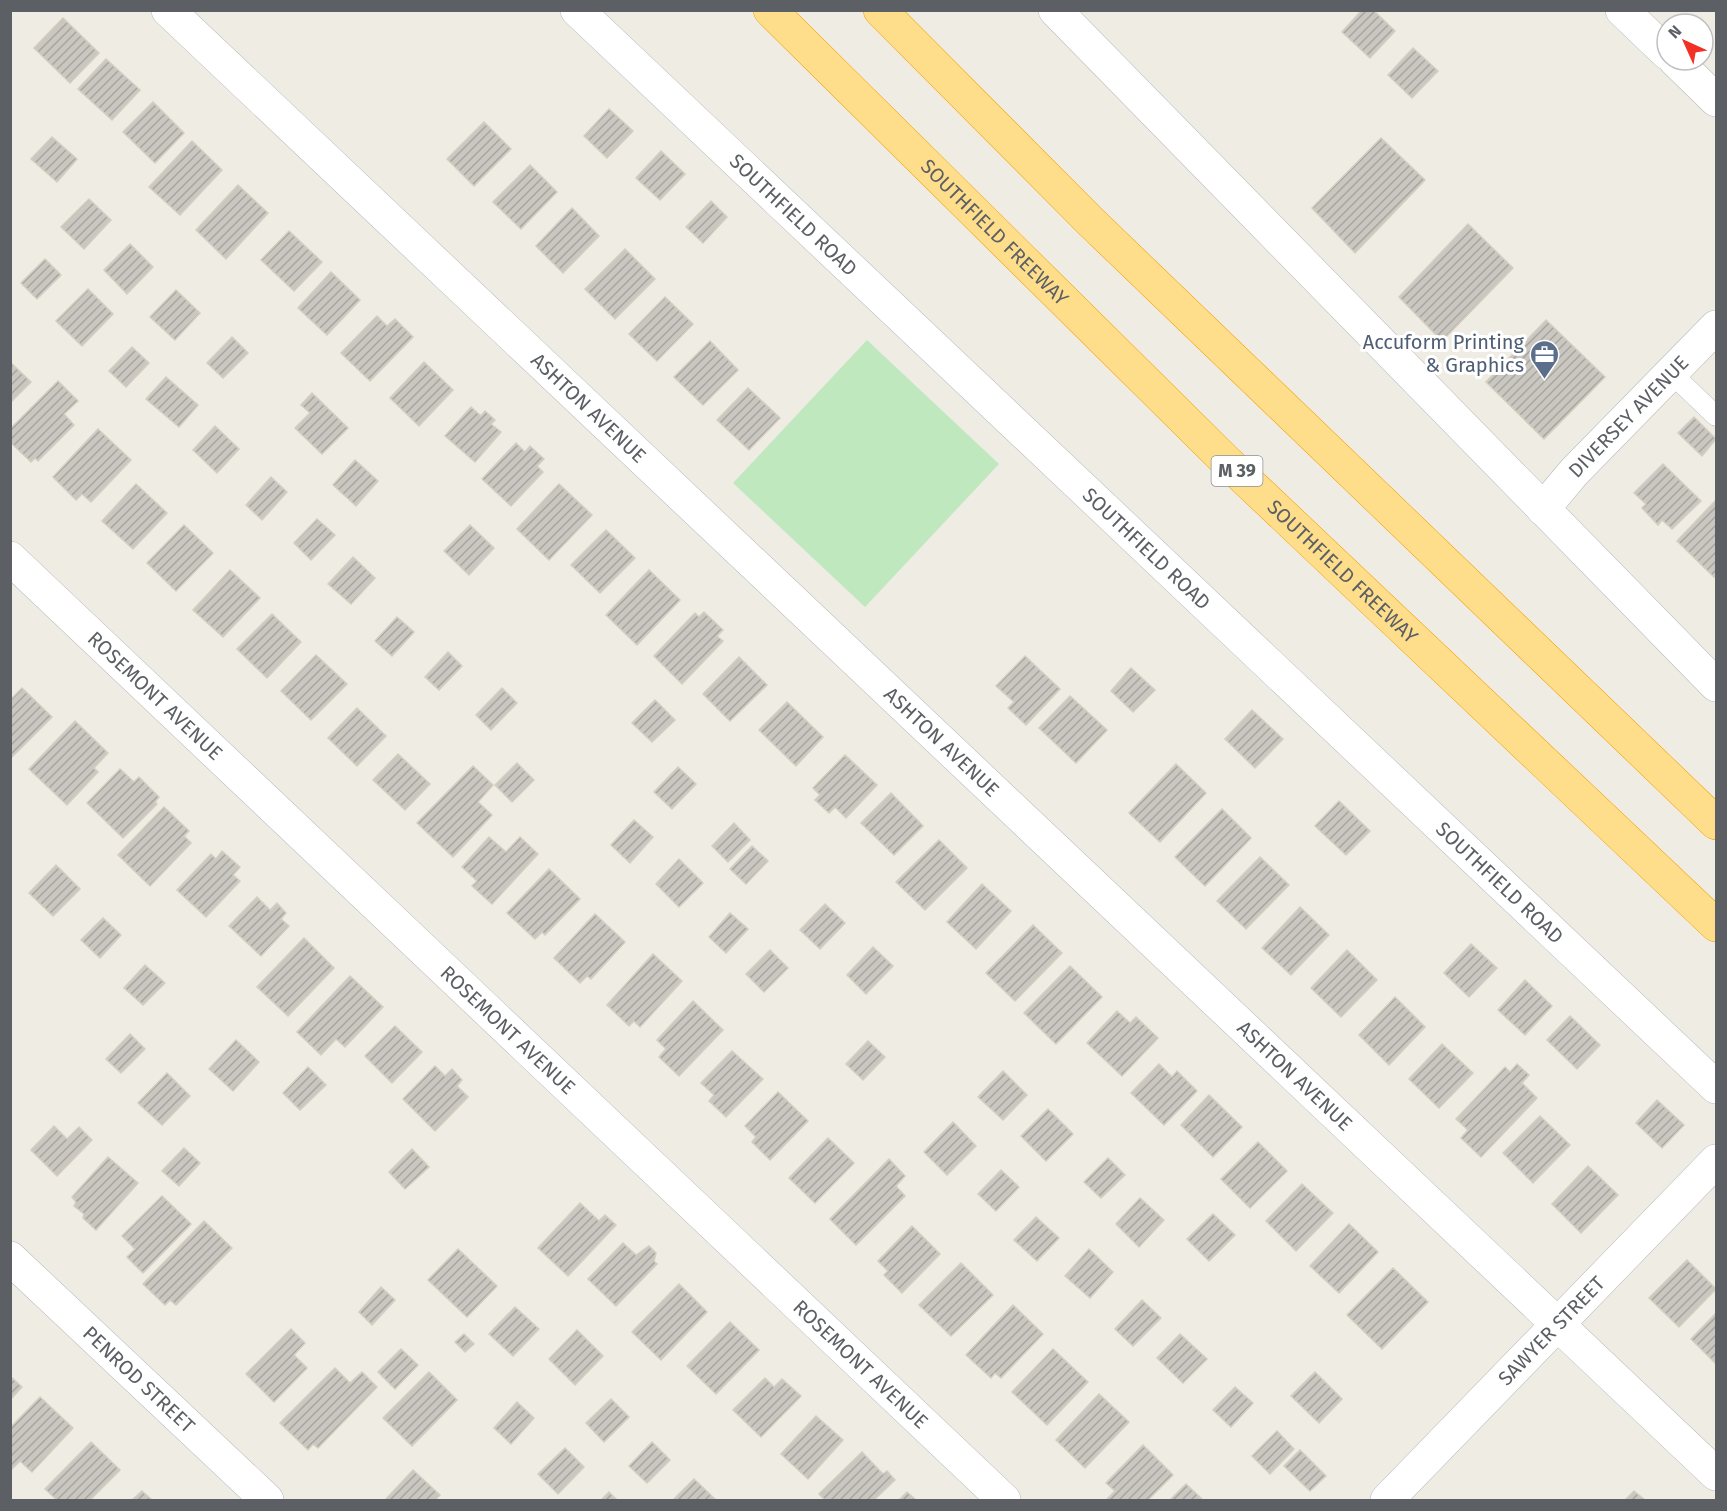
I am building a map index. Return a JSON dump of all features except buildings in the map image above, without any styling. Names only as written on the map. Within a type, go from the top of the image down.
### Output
[{"type":"highway","name":"SOUTHFIELD FREEWAY","points":[[771,10],[1227,462],[1716,925]]},
{"type":"highway","points":[[880,10],[1091,222],[1716,823]]},
{"type":"street","name":"ASHTON AVENUE","points":[[168,10],[1716,1474]]},
{"type":"street","name":"SOUTHFIELD ROAD","points":[[577,10],[1716,1087]]},
{"type":"street","points":[[1055,10],[1716,685]]},
{"type":"street","points":[[1622,10],[1655,42]]},
{"type":"street","points":[[1687,72],[1716,100]]},
{"type":"street","name":"DIVERSEY AVENUE","points":[[1543,509],[1574,472],[1716,327]]},
{"type":"street","name":"ROSEMONT AVENUE","points":[[10,558],[1004,1500]]},
{"type":"street","name":"SAWYER STREET","points":[[1387,1500],[1716,1161]]},
{"type":"street","name":"PENROD STREET","points":[[10,1258],[267,1500]]},
{"type":"lane","points":[[1671,373],[1716,416]]},
{"type":"green space","points":[[867,340],[999,464],[865,607],[733,483]]},
{"type":"place","name":"Accuform Printing & Graphics","points":[[1545,380]]}]
